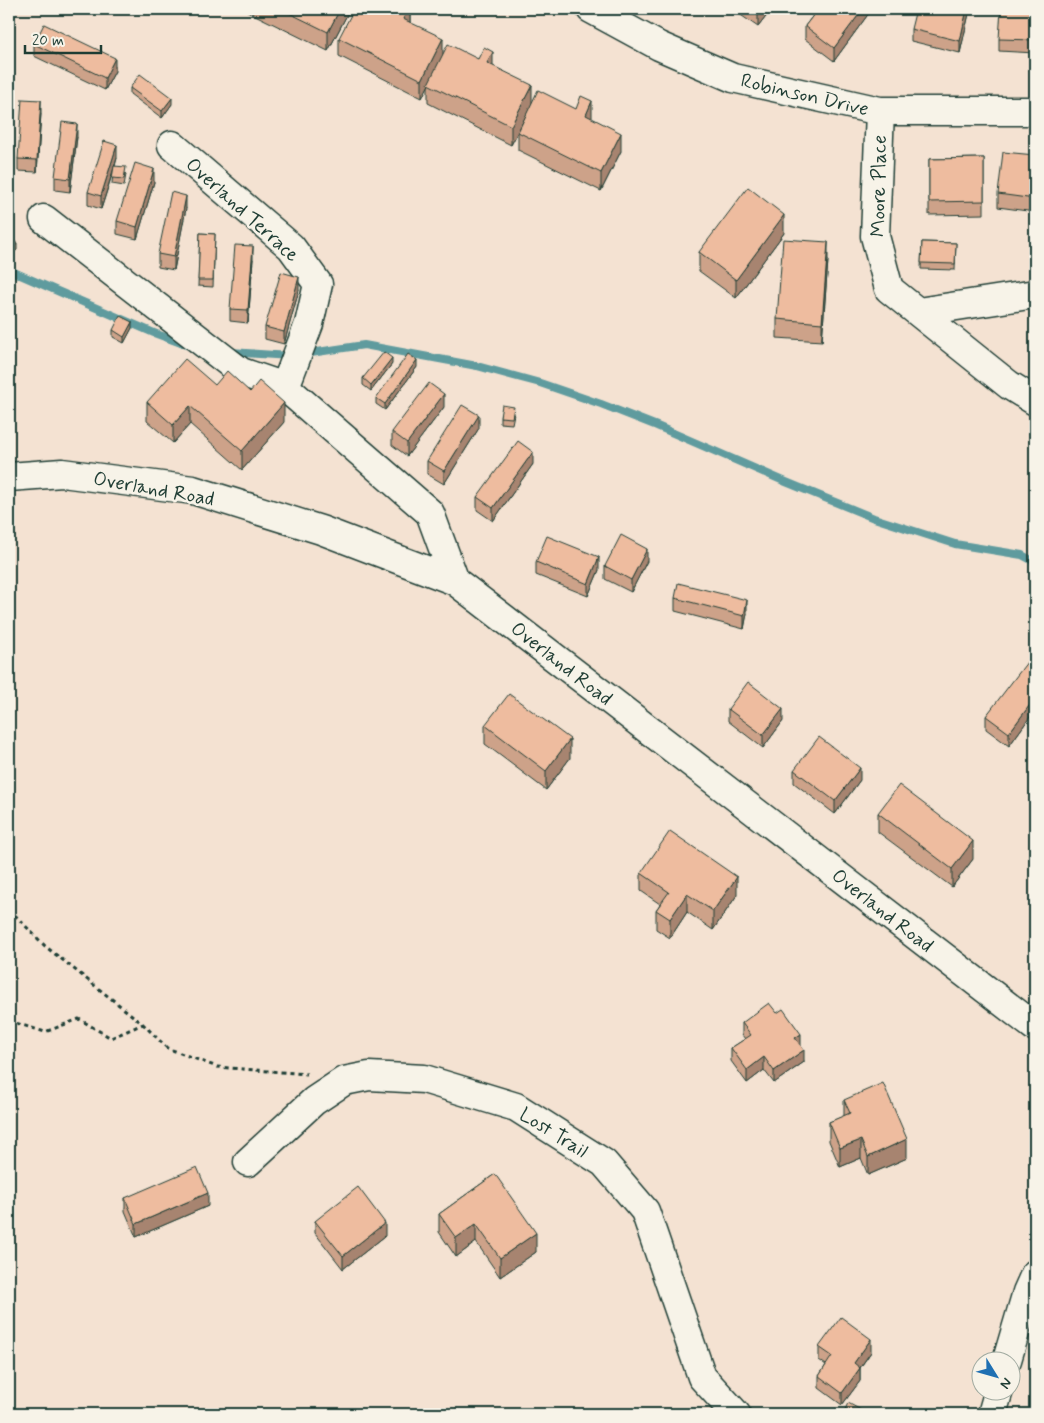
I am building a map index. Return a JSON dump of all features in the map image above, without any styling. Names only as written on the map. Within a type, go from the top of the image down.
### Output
[{"type":"street","name":"Robinson Drive","points":[[591,9],[659,46],[733,78],[880,112],[1035,111]]},
{"type":"street","name":"Moore Place","points":[[880,112],[875,236],[889,289],[918,312]]},
{"type":"street","name":"Overland Terrace","points":[[172,145],[291,247],[318,284],[309,324],[285,388]]},
{"type":"street","points":[[44,219],[241,372],[285,388],[430,512],[455,581]]},
{"type":"street","points":[[918,312],[1035,294]]},
{"type":"street","points":[[918,312],[1009,385],[1035,401]]},
{"type":"street","name":"Overland Road","points":[[9,477],[62,473],[192,490],[321,530],[455,581],[1035,1027]]},
{"type":"street","name":"Lost Trail","points":[[248,1162],[314,1101],[344,1081],[369,1076],[424,1079],[516,1107],[604,1163],[645,1211],[702,1377],[736,1414]]},
{"type":"street","points":[[1010,1350],[1027,1292],[1035,1274]]},
{"type":"street","points":[[992,1414],[996,1400]]},
{"type":"path","points":[[9,910],[45,946],[142,1024],[167,1048],[217,1067],[321,1075],[337,1086]]},
{"type":"path","points":[[9,1021],[44,1032],[79,1019],[111,1038],[142,1024]]},
{"type":"building","points":[[281,9],[340,9],[328,32]]},
{"type":"building","points":[[354,9],[384,9],[393,14],[395,9],[408,9],[403,19],[443,38],[422,80],[339,38]]},
{"type":"building","points":[[818,9],[863,9],[834,48],[805,26]]},
{"type":"building","points":[[916,9],[967,9],[960,41],[911,29]]},
{"type":"building","points":[[1001,9],[1035,9],[1035,40],[999,39]]},
{"type":"building","points":[[44,24],[115,58],[105,78],[34,44]]},
{"type":"building","points":[[448,44],[478,59],[484,47],[493,52],[487,63],[532,85],[511,126],[428,84]]},
{"type":"building","points":[[140,74],[172,98],[162,111],[130,88]]},
{"type":"building","points":[[538,90],[576,109],[581,96],[592,101],[586,115],[621,133],[601,173],[518,132]]},
{"type":"building","points":[[22,99],[41,100],[37,160],[18,159]]},
{"type":"building","points":[[62,122],[77,124],[70,179],[55,177]]},
{"type":"building","points":[[104,141],[117,145],[101,196],[88,192]]},
{"type":"building","points":[[1003,152],[1035,155],[1035,199],[998,194]]},
{"type":"building","points":[[984,158],[984,201],[929,202],[929,159]]},
{"type":"building","points":[[135,163],[154,169],[137,227],[117,221]]},
{"type":"building","points":[[114,166],[126,167],[124,179],[112,178]]},
{"type":"building","points":[[748,187],[784,215],[736,280],[699,252]]},
{"type":"building","points":[[171,192],[186,196],[174,257],[158,254]]},
{"type":"building","points":[[9,233],[17,244],[9,250]]},
{"type":"building","points":[[200,233],[215,234],[213,280],[198,280]]},
{"type":"building","points":[[783,239],[828,242],[822,323],[777,319]]},
{"type":"building","points":[[922,242],[956,243],[955,264],[921,263]]},
{"type":"building","points":[[235,245],[253,246],[248,310],[230,309]]},
{"type":"building","points":[[281,272],[299,277],[284,332],[265,327]]},
{"type":"building","points":[[120,316],[132,322],[124,337],[113,330]]},
{"type":"building","points":[[384,352],[392,358],[371,385],[363,378]]},
{"type":"building","points":[[408,354],[417,360],[385,404],[376,398]]},
{"type":"building","points":[[185,359],[215,385],[227,371],[250,392],[259,381],[284,403],[242,451],[190,406],[173,425],[147,402]]},
{"type":"building","points":[[429,383],[444,394],[407,443],[392,432]]},
{"type":"building","points":[[462,405],[479,415],[444,471],[427,461]]},
{"type":"building","points":[[502,405],[514,407],[512,418],[500,417]]},
{"type":"building","points":[[518,441],[533,452],[493,508],[477,497]]},
{"type":"building","points":[[621,535],[647,549],[631,580],[605,566]]},
{"type":"building","points":[[547,536],[599,557],[588,584],[536,562]]},
{"type":"building","points":[[678,583],[747,600],[744,616],[675,598]]},
{"type":"building","points":[[1031,657],[1035,661],[1035,698],[1009,733],[986,716]]},
{"type":"building","points":[[748,682],[783,709],[763,735],[728,709]]},
{"type":"building","points":[[509,694],[570,739],[546,771],[485,725]]},
{"type":"building","points":[[819,737],[860,768],[835,801],[794,770]]},
{"type":"building","points":[[899,785],[973,841],[952,869],[878,813]]},
{"type":"building","points":[[670,831],[737,877],[713,911],[687,894],[670,919],[656,910],[669,892],[641,873]]},
{"type":"building","points":[[769,1003],[777,1013],[783,1009],[801,1034],[795,1038],[804,1050],[774,1071],[764,1057],[747,1070],[731,1048],[751,1035],[742,1023]]},
{"type":"building","points":[[883,1083],[907,1139],[868,1157],[861,1140],[840,1148],[829,1122],[850,1113],[844,1100]]},
{"type":"building","points":[[197,1167],[208,1193],[136,1224],[125,1198]]},
{"type":"building","points":[[495,1174],[536,1233],[500,1258],[476,1224],[456,1238],[439,1214]]},
{"type":"building","points":[[358,1187],[385,1223],[343,1256],[315,1221]]},
{"type":"building","points":[[841,1317],[871,1339],[854,1363],[860,1368],[842,1393],[819,1376],[832,1356],[819,1347]]},
{"type":"building","points":[[848,1403],[861,1410],[859,1414],[843,1414]]},
{"type":"waterway","points":[[9,270],[154,333],[189,346]]},
{"type":"waterway","points":[[304,354],[364,345],[477,366],[540,383],[657,426],[874,518],[955,544],[1022,555],[1035,562]]},
{"type":"waterway","points":[[230,352],[290,356]]}]
